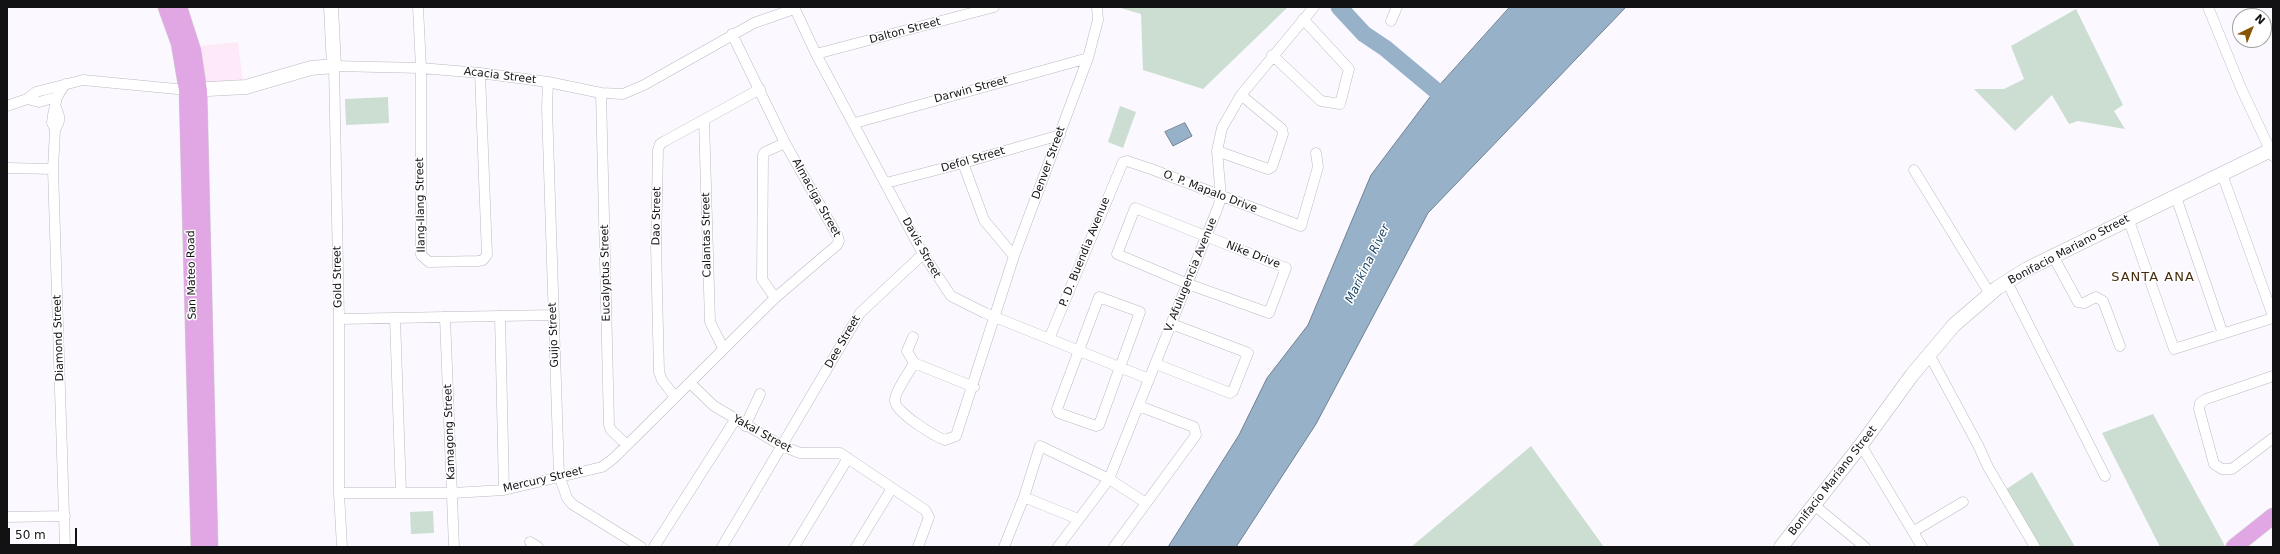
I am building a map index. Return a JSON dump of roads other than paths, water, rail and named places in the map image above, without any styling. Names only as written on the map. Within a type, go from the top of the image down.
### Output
[{"type":"main road","name":"San Mateo Road","points":[[166,7],[179,43],[193,90],[210,547]]},
{"type":"main road","name":"San Mateo Road","points":[[179,7],[193,51],[199,547]]},
{"type":"main road","points":[[2234,547],[2273,516]]},
{"type":"street","name":"Gold Street","points":[[331,7],[334,66],[339,319],[339,493],[342,547]]},
{"type":"street","points":[[418,7],[421,68]]},
{"type":"street","name":"Dalton Street","points":[[816,54],[994,7]]},
{"type":"street","name":"Denver Street","points":[[914,363],[896,395],[895,401],[898,409],[935,436],[945,440],[956,436],[974,387],[1014,256],[1088,58],[1098,20],[1097,7]]},
{"type":"street","name":"V. Afulugencia Avenue","points":[[1058,547],[1109,479],[1188,284],[1221,197],[1218,151],[1222,128],[1241,95],[1272,55],[1314,7]]},
{"type":"street","points":[[1391,21],[1397,7]]},
{"type":"street","points":[[2208,7],[2241,88],[2272,152]]},
{"type":"street","name":"Acacia Street","points":[[193,90],[246,87],[312,68],[334,66],[421,68],[480,73],[548,82],[601,93],[623,94],[632,91],[732,34],[767,17],[794,8]]},
{"type":"street","name":"Davis Street","points":[[794,8],[816,54],[855,123],[923,254],[940,282],[951,296],[964,304],[995,317],[1150,379]]},
{"type":"street","points":[[1272,55],[1321,101],[1340,104],[1349,69],[1303,19]]},
{"type":"street","name":"Almaciga Street","points":[[690,383],[775,298],[839,241],[785,143],[732,34]]},
{"type":"street","name":"Darwin Street","points":[[855,123],[1088,58]]},
{"type":"street","name":"Ilang-Ilang Street","points":[[421,68],[421,255],[429,262],[478,261],[483,260],[487,255],[480,73]]},
{"type":"street","points":[[7,106],[27,99],[36,92],[83,80],[98,80],[193,90]]},
{"type":"street","name":"Guijo Street","points":[[548,82],[546,108],[559,475],[567,498],[572,504],[641,547]]},
{"type":"street","name":"Diamond Street","points":[[65,84],[57,97],[56,108],[60,115],[59,123],[55,129],[53,169],[65,547]]},
{"type":"street","name":"Dao Street","points":[[675,397],[662,380],[659,372],[656,246],[658,150],[660,144],[760,89]]},
{"type":"street","name":"Eucalyptus Street","points":[[601,93],[609,425],[611,430],[628,445]]},
{"type":"street","points":[[1218,151],[1268,169],[1272,167],[1283,134],[1282,129],[1241,95]]},
{"type":"street","points":[[27,99],[39,102],[57,97]]},
{"type":"street","name":"Calantas Street","points":[[704,120],[706,149],[707,274],[710,322],[724,348]]},
{"type":"street","name":"Defol Street","points":[[886,183],[1060,135]]},
{"type":"street","points":[[775,298],[762,279],[763,155],[765,152],[785,143]]},
{"type":"street","name":"Bonifacio Mariano Street","points":[[1781,547],[1861,445],[1912,375],[1930,356],[1954,325],[1990,294],[2007,282],[2053,256],[2128,218],[2272,152]]},
{"type":"street","name":"O. P. Mapalo Drive","points":[[1121,165],[1127,161],[1139,165],[1301,226],[1318,167],[1316,153]]},
{"type":"street","points":[[962,163],[984,220],[1014,256]]},
{"type":"street","name":"P. D. Buendia Avenue","points":[[1049,339],[1121,165]]},
{"type":"street","points":[[7,168],[53,169]]},
{"type":"street","points":[[1914,170],[1990,294]]},
{"type":"street","points":[[2128,218],[2171,346],[2178,349],[2273,317],[2222,174]]},
{"type":"street","points":[[2176,197],[2223,334]]},
{"type":"street","points":[[1188,284],[1117,254],[1135,208],[1206,237]]},
{"type":"street","name":"Nike Drive","points":[[1188,284],[1268,313],[1286,268],[1206,237]]},
{"type":"street","name":"Dee Street","points":[[722,547],[860,313],[923,254]]},
{"type":"street","points":[[2053,256],[2078,302],[2084,303],[2096,297],[2103,301],[2120,346]]},
{"type":"street","points":[[2007,282],[2105,476]]},
{"type":"street","points":[[1099,297],[1140,312],[1120,367],[1098,426],[1059,413],[1057,409],[1099,297]]},
{"type":"street","points":[[339,319],[554,315]]},
{"type":"street","points":[[500,316],[504,490]]},
{"type":"street","name":"Kamagong Street","points":[[445,317],[454,547]]},
{"type":"street","points":[[395,318],[401,493]]},
{"type":"street","points":[[1156,364],[1230,393],[1234,391],[1248,353],[1172,324]]},
{"type":"street","points":[[913,337],[907,351],[914,363],[974,387]]},
{"type":"street","points":[[1930,356],[1978,445],[1988,467],[2035,547]]},
{"type":"street","points":[[2273,376],[2206,399],[2200,403],[2199,409],[2214,464],[2222,469],[2232,469],[2273,438]]},
{"type":"street","name":"Mercury Street","points":[[339,493],[452,493],[504,490],[522,487],[559,475],[602,467],[628,445],[690,383]]},
{"type":"street","name":"Yakal Street","points":[[690,383],[714,406],[745,426],[782,446],[800,453],[840,453],[925,510],[929,517],[918,547]]},
{"type":"street","points":[[745,426],[760,394]]},
{"type":"street","points":[[1114,547],[1196,435],[1194,426],[1139,406]]},
{"type":"street","points":[[654,547],[735,420]]},
{"type":"street","points":[[1861,445],[1914,531],[1922,547]]},
{"type":"street","points":[[1004,547],[1024,497],[1040,446],[1109,479],[1146,503]]},
{"type":"street","points":[[794,547],[848,458]]},
{"type":"street","points":[[856,547],[892,488]]},
{"type":"street","points":[[1024,497],[1078,519]]},
{"type":"street","points":[[1914,531],[1963,502]]},
{"type":"street","points":[[1814,505],[1865,547]]},
{"type":"street","points":[[7,517],[64,516]]},
{"type":"water","name":"Marikina River","points":[[1510,7],[1626,7],[1428,213],[1316,424],[1236,547],[1168,547],[1239,435],[1267,378],[1308,325],[1371,175],[1436,89]]},
{"type":"water","points":[[1185,123],[1192,136],[1173,146],[1165,132]]},
{"type":"waterway","points":[[1339,7],[1364,34],[1385,48],[1452,104]]},
{"type":"district","name":"SANTA ANA","points":[[2153,278]]}]
